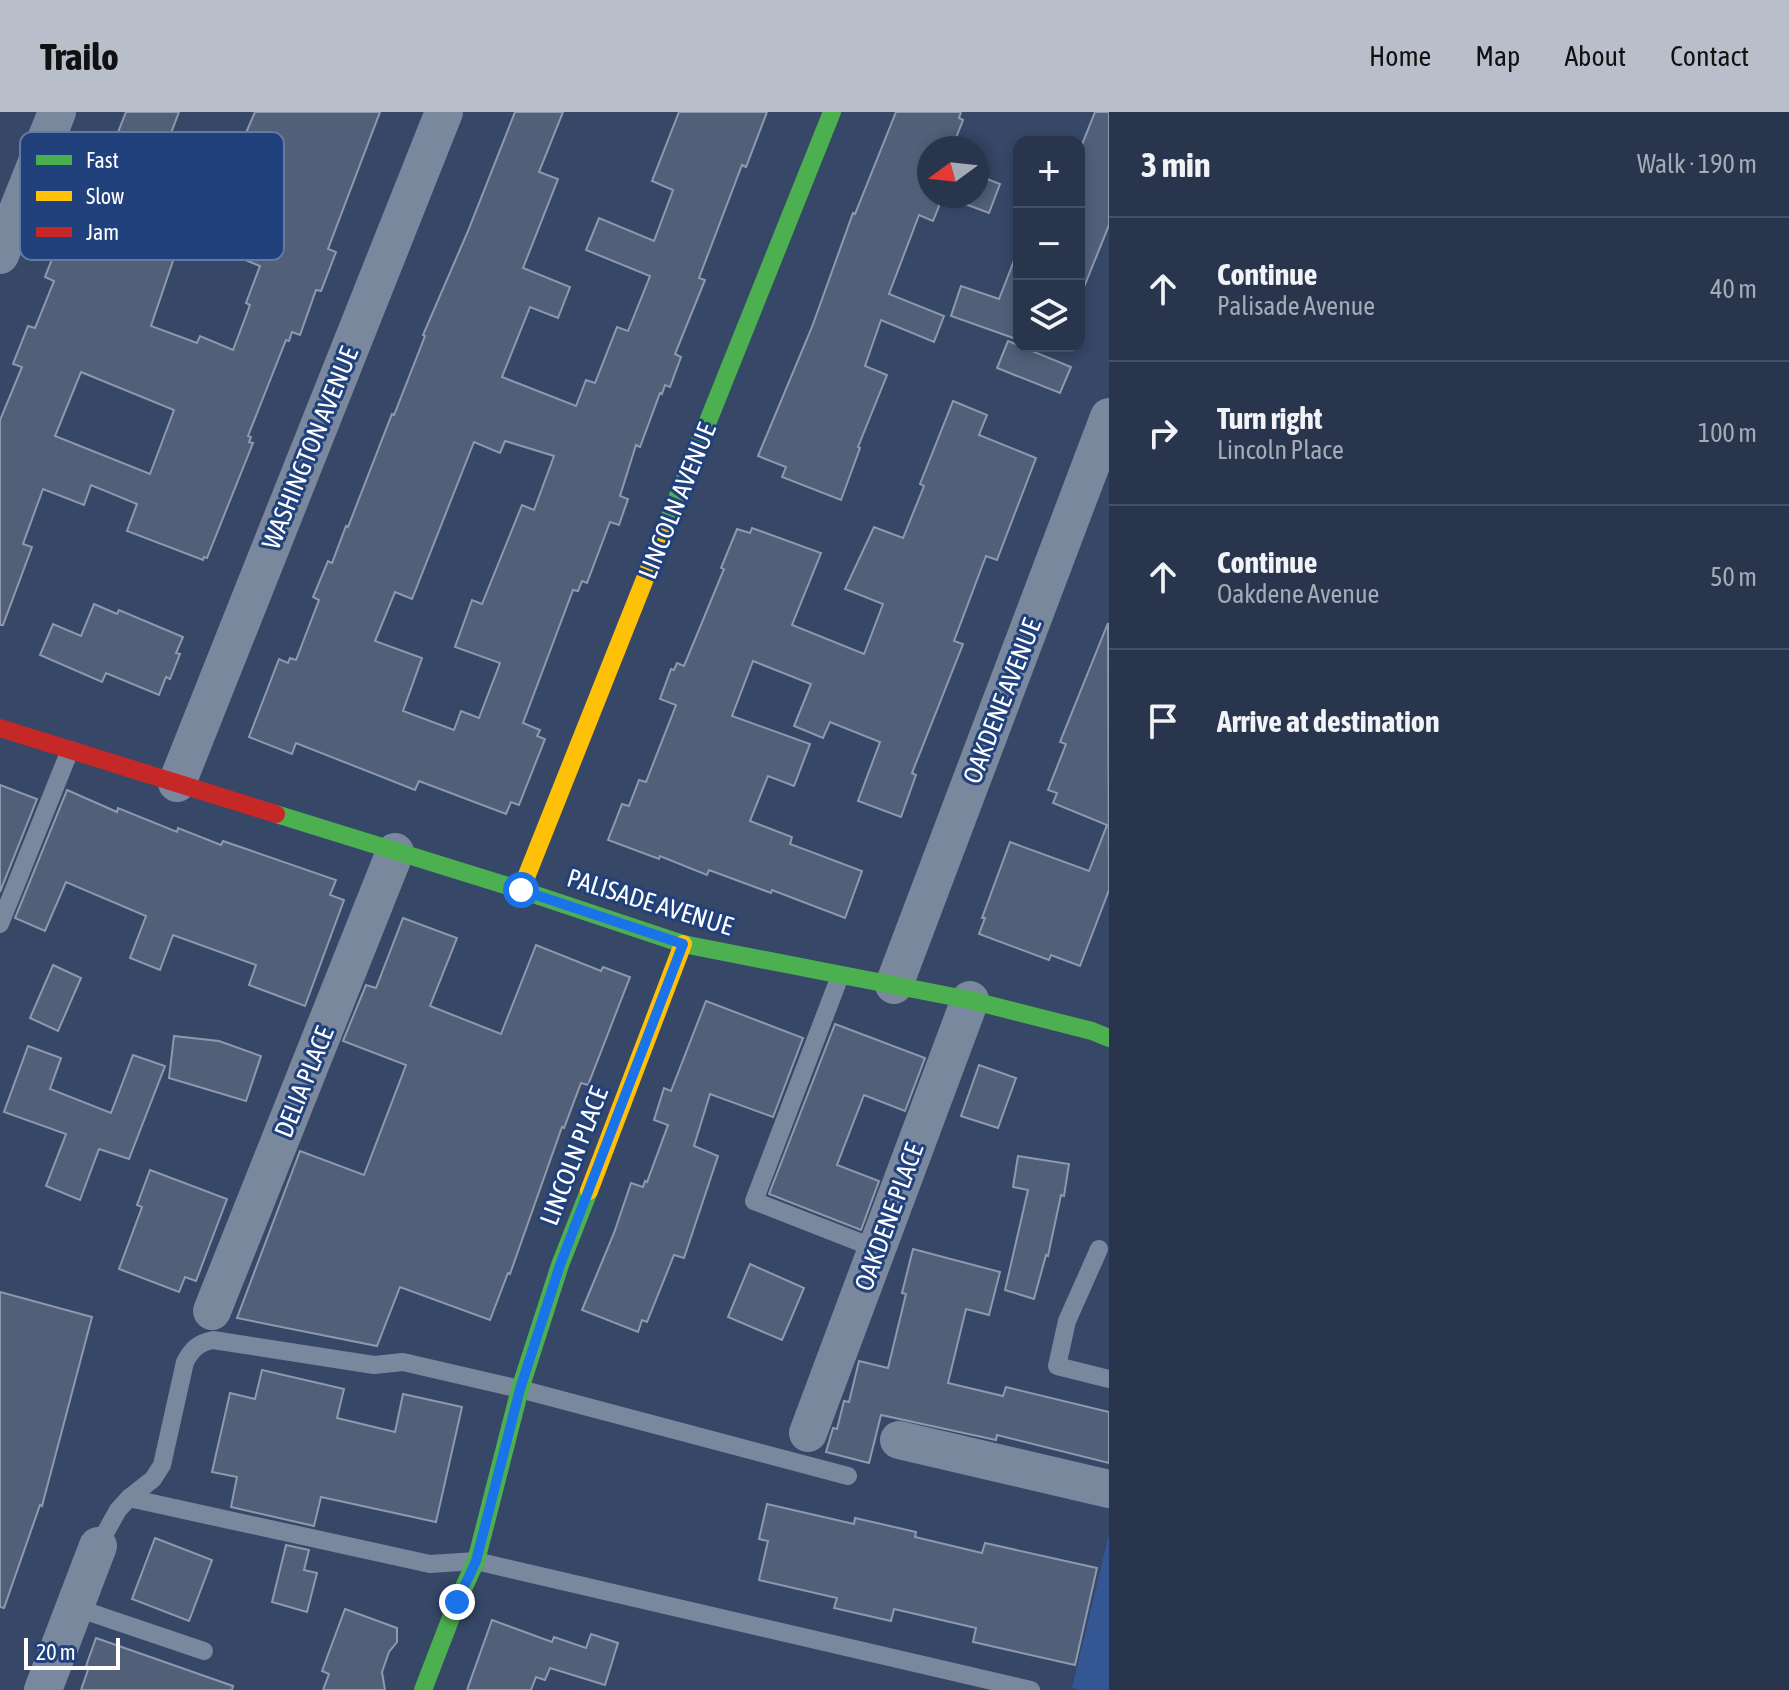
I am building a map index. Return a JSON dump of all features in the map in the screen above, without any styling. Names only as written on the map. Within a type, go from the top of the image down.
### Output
[{"type":"street","points":[[49,132],[57,112]]},
{"type":"street","name":"WASHINGTON AVENUE","points":[[177,783],[444,112]]},
{"type":"street","name":"LINCOLN AVENUE","points":[[521,890],[832,112]]},
{"type":"street","points":[[0,255],[20,205]]},
{"type":"street","name":"OAKDENE AVENUE","points":[[894,985],[1109,417]]},
{"type":"street","name":"PALISADE AVENUE","points":[[0,728],[521,890],[683,944],[970,1000],[1109,1038]]},
{"type":"street","name":"DELIA PLACE","points":[[212,1311],[395,852]]},
{"type":"street","name":"LINCOLN PLACE","points":[[520,1389],[560,1265],[683,944]]},
{"type":"street","name":"OAKDENE PLACE","points":[[808,1433],[970,1000]]},
{"type":"street","points":[[423,1690],[476,1561],[520,1389]]},
{"type":"street","points":[[899,1440],[1109,1489]]},
{"type":"street","points":[[43,1690],[98,1546]]},
{"type":"lane","points":[[0,924],[70,750]]},
{"type":"lane","points":[[840,976],[754,1201],[877,1249]]},
{"type":"lane","points":[[1099,1249],[1067,1321],[1057,1366],[1109,1379]]},
{"type":"lane","points":[[98,1546],[118,1510],[153,1479],[162,1465],[185,1362],[202,1343],[213,1340],[374,1365],[403,1362],[520,1389],[848,1476]]},
{"type":"lane","points":[[129,1498],[430,1564],[476,1561],[1031,1690]]},
{"type":"lane","points":[[74,1607],[204,1651]]},
{"type":"shaded area","points":[[1109,1534],[1109,1690],[1080,1690],[1072,1688]]},
{"type":"building","points":[[126,112],[179,112],[171,132],[118,132]]},
{"type":"building","points":[[255,112],[380,112],[328,249],[336,252],[321,291],[316,290],[300,335],[292,332],[289,341],[286,340],[248,436],[251,437],[249,442],[253,443],[207,558],[203,560],[127,531],[137,504],[91,485],[84,505],[43,489],[23,544],[32,547],[3,625],[0,625],[0,420],[22,367],[13,364],[28,326],[35,328],[54,281],[45,277],[52,260],[173,260],[151,326],[197,343],[200,336],[233,350],[250,305],[246,303],[260,266],[245,260],[284,260],[284,132],[246,132]],"holes":[[[81,372],[174,410],[150,474],[55,436]]]},
{"type":"building","points":[[515,112],[563,112],[539,172],[558,179],[523,268],[570,287],[558,318],[530,307],[502,377],[576,406],[586,380],[595,383],[617,327],[628,331],[650,276],[586,250],[599,218],[654,241],[673,190],[652,181],[679,112],[767,112],[746,167],[742,165],[699,278],[705,280],[675,354],[681,357],[670,387],[665,385],[660,393],[640,447],[636,445],[620,496],[628,499],[619,525],[610,522],[587,583],[582,581],[578,591],[573,590],[523,723],[540,730],[537,736],[545,739],[519,805],[511,802],[506,814],[419,781],[415,790],[296,743],[292,754],[249,737],[279,659],[288,663],[290,658],[296,660],[319,600],[313,597],[328,561],[332,563],[348,527],[423,335]],"holes":[[[505,441],[554,456],[534,510],[522,505],[482,604],[472,600],[455,647],[500,663],[479,718],[461,711],[454,730],[403,711],[422,658],[375,641],[395,592],[412,599],[474,442],[500,453]]]},
{"type":"building","points":[[896,112],[961,112],[959,118],[963,120],[957,136],[917,136],[917,208],[938,208],[933,221],[919,215],[889,294],[944,316],[934,342],[881,320],[865,366],[887,375],[841,500],[782,477],[786,467],[758,456]]},
{"type":"building","points":[[1095,112],[1109,112],[1109,225],[1085,285],[1085,208],[1085,137]]},
{"type":"building","points":[[989,180],[1000,184],[989,213],[976,208],[989,208]]},
{"type":"building","points":[[1013,263],[1013,338],[951,316],[961,286],[999,299]]},
{"type":"building","points":[[1008,341],[1013,343],[1013,352],[1035,352],[1071,367],[1060,393],[997,368]]},
{"type":"building","points":[[953,401],[987,415],[979,435],[1036,458],[997,560],[986,556],[954,641],[963,644],[912,773],[916,775],[901,817],[858,801],[880,742],[830,722],[823,738],[794,726],[811,684],[753,661],[732,716],[810,744],[794,786],[768,776],[750,821],[792,837],[790,844],[862,871],[845,918],[772,890],[771,893],[709,870],[707,875],[608,840],[622,804],[629,806],[639,780],[646,782],[676,705],[660,699],[671,669],[674,670],[677,663],[684,666],[737,529],[750,533],[752,528],[821,553],[792,625],[864,654],[883,604],[845,589],[874,527],[903,538],[924,486],[920,484]]},
{"type":"building","points":[[94,604],[117,614],[119,610],[183,637],[170,679],[166,677],[159,695],[106,673],[102,682],[40,655],[53,624],[81,636]]},
{"type":"building","points":[[1108,623],[1109,890],[1080,966],[1051,955],[1049,960],[979,934],[1010,842],[1089,871],[1107,825],[1053,803],[1057,793],[1048,790],[1066,744],[1060,742]]},
{"type":"building","points":[[0,785],[37,799],[0,892]]},
{"type":"building","points":[[67,790],[117,812],[118,808],[177,832],[178,828],[221,845],[223,841],[336,880],[330,895],[344,900],[305,1006],[249,985],[256,965],[173,935],[160,970],[130,958],[146,916],[66,882],[45,931],[15,918]]},
{"type":"building","points":[[403,918],[457,938],[430,1006],[501,1034],[536,945],[601,971],[603,967],[630,977],[588,1085],[581,1083],[562,1127],[510,1274],[490,1320],[400,1287],[377,1346],[237,1318],[300,1151],[364,1175],[406,1065],[343,1041],[366,985],[376,988]]},
{"type":"building","points":[[53,965],[81,978],[58,1031],[30,1018]]},
{"type":"building","points":[[706,1001],[803,1038],[773,1117],[710,1094],[694,1146],[718,1156],[684,1258],[674,1255],[647,1322],[642,1320],[638,1332],[582,1310],[631,1183],[643,1187],[647,1182],[668,1125],[654,1120],[664,1088],[671,1091]]},
{"type":"building","points":[[835,1024],[925,1058],[905,1111],[864,1095],[837,1165],[879,1181],[861,1230],[769,1194]]},
{"type":"building","points":[[174,1036],[219,1041],[261,1056],[246,1101],[169,1078]]},
{"type":"building","points":[[28,1046],[61,1058],[50,1089],[111,1113],[133,1055],[165,1066],[129,1159],[99,1149],[80,1200],[46,1186],[66,1134],[4,1112]]},
{"type":"building","points":[[979,1065],[1016,1078],[998,1128],[961,1116]]},
{"type":"building","points":[[1018,1156],[1069,1164],[1064,1196],[1061,1195],[1048,1256],[1034,1299],[1005,1290],[1028,1190],[1013,1187]]},
{"type":"building","points":[[150,1170],[227,1199],[196,1281],[185,1277],[179,1292],[119,1269],[142,1207],[137,1205]]},
{"type":"building","points":[[913,1249],[1000,1272],[989,1315],[966,1309],[948,1383],[1003,1396],[1006,1387],[1109,1412],[1109,1463],[997,1435],[996,1440],[881,1415],[869,1463],[826,1452],[833,1428],[837,1429],[844,1401],[849,1402],[859,1361],[888,1368],[906,1294],[902,1293]]},
{"type":"building","points":[[750,1264],[804,1288],[782,1340],[728,1317]]},
{"type":"building","points":[[0,1292],[92,1317],[42,1506],[4,1608],[0,1607]]},
{"type":"building","points":[[262,1370],[344,1389],[337,1418],[395,1432],[403,1394],[462,1407],[436,1522],[321,1497],[314,1526],[231,1507],[237,1477],[212,1472],[230,1393],[255,1399]]},
{"type":"building","points":[[767,1504],[854,1524],[855,1518],[916,1532],[915,1537],[982,1553],[985,1543],[1097,1568],[1075,1665],[973,1642],[976,1628],[894,1609],[891,1621],[834,1608],[837,1598],[759,1580],[768,1541],[759,1539]]},
{"type":"building","points":[[155,1538],[212,1560],[189,1621],[132,1599]]},
{"type":"building","points":[[286,1545],[309,1550],[304,1570],[317,1573],[307,1612],[272,1602]]},
{"type":"building","points":[[345,1609],[397,1628],[397,1642],[389,1652],[382,1672],[385,1690],[323,1690],[329,1674],[322,1671]]},
{"type":"building","points":[[492,1620],[552,1642],[554,1637],[586,1648],[591,1634],[618,1643],[605,1685],[550,1668],[545,1680],[536,1677],[531,1690],[467,1690]]},
{"type":"building","points":[[96,1638],[233,1686],[232,1690],[81,1690]]},
{"type":"traffic: fast","points":[[666,526],[832,112]]},
{"type":"traffic: fast","points":[[276,814],[683,944],[970,1000],[1109,1038]]},
{"type":"traffic: fast","points":[[423,1690],[476,1561],[520,1389],[560,1265],[589,1191]]},
{"type":"traffic: slow","points":[[521,890],[666,526]]},
{"type":"traffic: slow","points":[[589,1191],[683,944]]},
{"type":"traffic: jam","points":[[0,728],[276,814]]},
{"type":"route","points":[[457,1602],[476,1561],[520,1389],[560,1265],[683,944],[521,890]]}]
